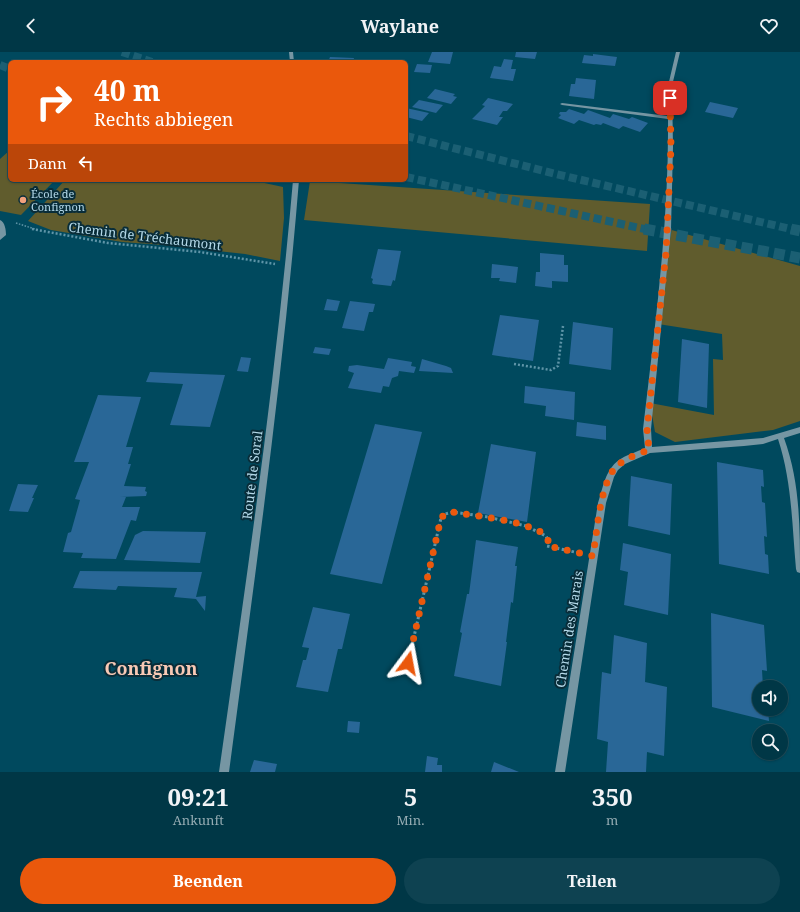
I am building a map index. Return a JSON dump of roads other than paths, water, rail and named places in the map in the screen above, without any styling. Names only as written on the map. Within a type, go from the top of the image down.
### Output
[{"type":"street","points":[[649,450],[647,429],[667,237],[671,147],[670,86],[678,52]]},
{"type":"street","points":[[562,104],[671,118]]},
{"type":"street","name":"Route de Soral","points":[[224,772],[255,551],[289,265],[296,182]]},
{"type":"street","points":[[0,222],[3,229],[3,235],[0,238]]},
{"type":"street","name":"Chemin des Marais","points":[[560,772],[602,503],[610,476],[615,468],[622,462],[649,450],[744,443],[780,436],[800,430]]},
{"type":"street","points":[[780,436],[786,450],[790,468],[800,569]]},
{"type":"tunnel","points":[[122,52],[146,60]]},
{"type":"tunnel","points":[[0,65],[8,68]]},
{"type":"tunnel","points":[[408,137],[556,174],[795,230]]},
{"type":"tunnel","points":[[408,177],[647,230]]},
{"type":"tunnel","points":[[791,229],[800,231]]},
{"type":"tunnel","points":[[647,230],[800,258]]},
{"type":"place","name":"École de Confignon","points":[[23,200]]},
{"type":"district","name":"Confignon","points":[[151,669]]}]
